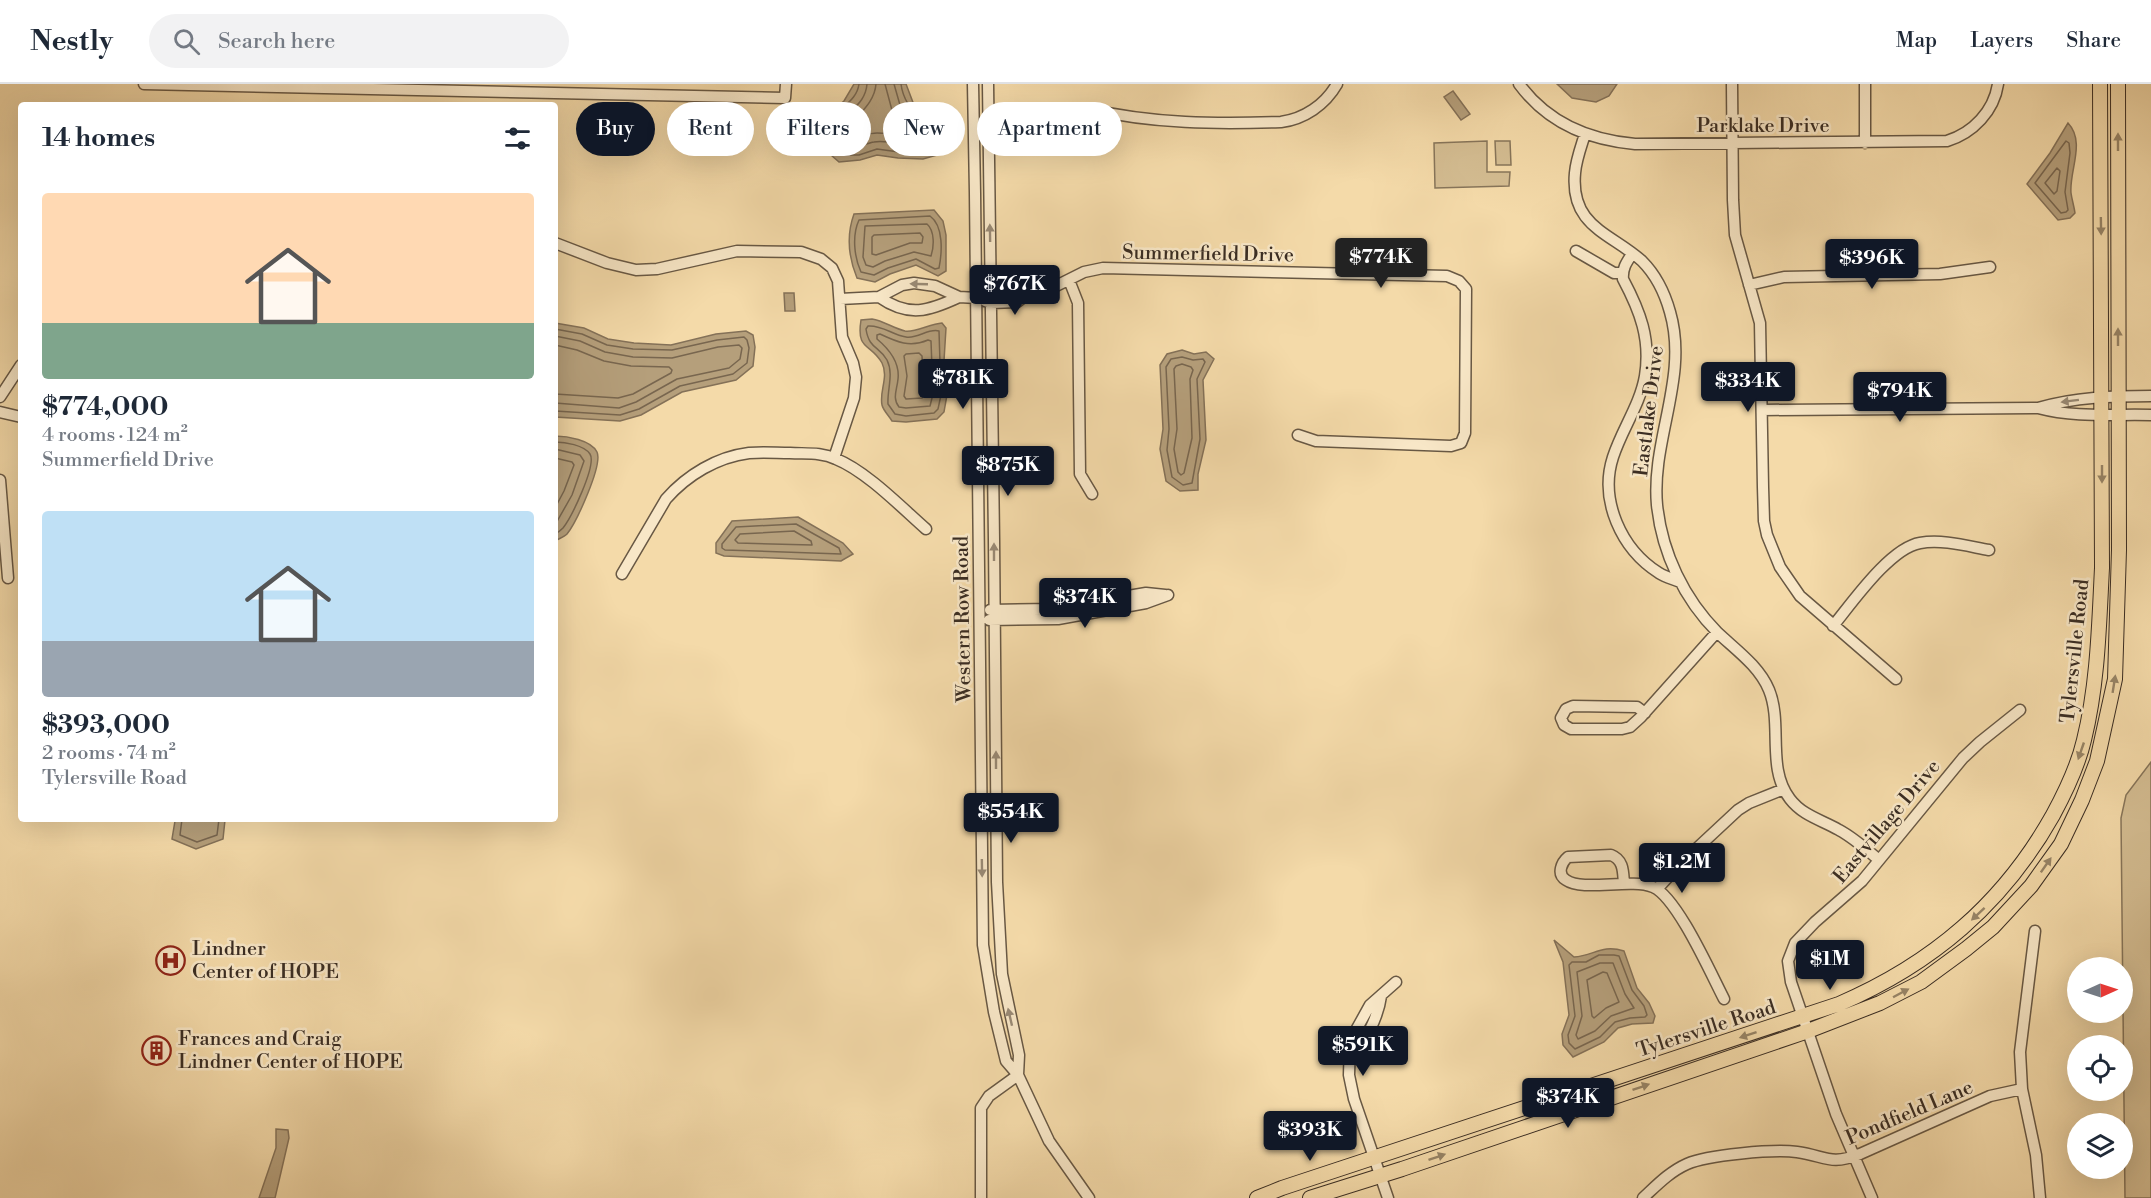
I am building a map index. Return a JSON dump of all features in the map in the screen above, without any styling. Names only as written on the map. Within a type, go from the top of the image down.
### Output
[{"type":"main road","name":"Tylersville Road","points":[[1257,1198],[1839,1004],[1885,983],[1953,937],[1986,907],[2015,874],[2042,834],[2067,790],[2084,742],[2093,697],[2102,568],[2100,84]]},
{"type":"main road","name":"Tylersville Road","points":[[1310,1198],[1382,1176],[1808,1031],[1880,1003],[1921,982],[1940,969],[1993,927],[2031,886],[2061,844],[2082,800],[2097,761],[2115,679],[2119,550],[2118,84]]},
{"type":"street","points":[[144,84],[654,89],[785,98],[786,84]]},
{"type":"street","name":"Western Row Road","points":[[973,84],[983,945],[992,1001],[1006,1061],[1018,1075],[1049,1142],[1089,1198]]},
{"type":"street","name":"Western Row Road","points":[[988,84],[998,941],[1002,974],[1019,1055],[1018,1075]]},
{"type":"street","points":[[1122,116],[1161,120],[1281,122],[1309,113],[1326,99],[1337,84]]},
{"type":"street","name":"Parklake Drive","points":[[1519,84],[1542,110],[1560,122],[1585,134],[1613,142],[1635,144],[1865,143],[1954,139],[1978,123],[1988,112],[1995,99],[1998,84]]},
{"type":"street","points":[[1732,84],[1733,200],[1736,235],[1760,324],[1764,521],[1767,535],[1777,561],[1791,585],[1833,626],[1896,680]]},
{"type":"street","points":[[1865,84],[1865,143]]},
{"type":"street","name":"Eastlake Drive","points":[[1585,134],[1574,174],[1578,203],[1594,227],[1641,260],[1658,282],[1669,308],[1675,335],[1675,370],[1656,482],[1659,518],[1664,539],[1680,582],[1702,615],[1753,665],[1768,688],[1775,714],[1777,764],[1784,789],[1794,804],[1805,813],[1838,829],[1879,860]]},
{"type":"street","points":[[558,244],[607,263],[636,270],[657,269],[737,251],[808,253],[821,259],[832,268],[838,281],[842,337],[853,363],[856,384],[854,398],[834,458]]},
{"type":"street","points":[[1576,251],[1614,273],[1623,273]]},
{"type":"street","points":[[1632,254],[1624,267],[1623,279],[1642,318],[1647,353],[1642,389],[1612,460],[1609,481],[1610,502],[1619,528],[1634,551],[1660,574],[1680,582]]},
{"type":"street","points":[[1749,285],[1791,277],[1940,274],[1990,267]]},
{"type":"street","name":"Summerfield Drive","points":[[977,298],[991,303],[1017,302],[1026,295],[1048,290],[1084,272],[1103,268],[1447,276],[1460,281],[1466,289],[1465,433],[1461,443],[1451,446],[1316,441],[1298,435]]},
{"type":"street","points":[[1069,280],[1078,303],[1080,474],[1092,494]]},
{"type":"street","points":[[840,299],[879,297],[902,285],[914,283],[935,286],[959,297],[977,298],[991,291]]},
{"type":"street","name":"Summerfield Drive","points":[[991,291],[1016,290],[1026,295]]},
{"type":"street","points":[[879,297],[896,307],[918,311],[959,297]]},
{"type":"street","points":[[0,397],[18,370]]},
{"type":"street","points":[[2038,408],[2058,402],[2102,397],[2151,396]]},
{"type":"street","points":[[1762,410],[2038,408],[2059,413],[2102,416],[2151,415]]},
{"type":"street","points":[[0,412],[18,416]]},
{"type":"street","points":[[622,574],[666,499],[675,489],[698,472],[737,455],[807,453],[834,458],[865,477],[926,529]]},
{"type":"street","points":[[0,480],[8,578]]},
{"type":"street","points":[[1833,626],[1889,560],[1906,547],[1933,541],[1989,550]]},
{"type":"street","points":[[979,615],[1058,619],[1146,603],[1168,595],[1146,593],[1052,609],[995,615]]},
{"type":"street","points":[[1645,713],[1637,707],[1573,706],[1566,709],[1561,718],[1564,725],[1571,729],[1630,727],[1645,713],[1717,632]]},
{"type":"street","name":"Eastvillage Drive","points":[[1872,1198],[1836,1114],[1803,1017],[1788,971],[1791,950],[1802,935],[1862,881],[1963,758],[2020,710]]},
{"type":"street","points":[[1656,889],[1738,810],[1784,789]]},
{"type":"street","points":[[1624,884],[1622,865],[1617,858],[1611,855],[1568,857],[1563,861],[1562,875],[1566,880],[1580,884],[1644,885],[1656,889],[1672,905],[1724,999]]},
{"type":"street","points":[[2035,931],[2020,1052],[2022,1089],[2036,1155],[2040,1198]]},
{"type":"street","points":[[1388,1198],[1350,1086],[1349,1059],[1350,1041],[1370,1005],[1396,982]]},
{"type":"street","points":[[981,1198],[981,1108],[989,1096],[1018,1075]]},
{"type":"street","name":"Pondfield Lane","points":[[1642,1198],[1675,1170],[1700,1159],[1792,1152],[1833,1161],[1855,1156],[1990,1096],[2022,1089]]},
{"type":"shaded area","points":[[1487,141],[1487,172],[1510,172],[1509,186],[1435,188],[1434,143]]},
{"type":"shaded area","points":[[1495,141],[1510,141],[1511,165],[1496,165]]},
{"type":"shaded area","points":[[2151,762],[2151,1198],[2125,1198],[2125,1179],[2133,1179],[2133,1113],[2124,1113],[2124,1101],[2133,1101],[2133,1035],[2123,1035],[2123,1023],[2133,1023],[2133,957],[2122,957],[2121,818],[2126,795]]},
{"type":"water","points":[[854,84],[906,84],[913,102],[883,102],[883,156],[839,162],[832,156],[871,156],[871,102],[844,101]]},
{"type":"water","points":[[1557,84],[1617,84],[1609,96],[1596,102],[1572,98]]},
{"type":"water","points":[[1453,91],[1470,114],[1461,120],[1444,97]]},
{"type":"water","points":[[2068,123],[2076,139],[2076,157],[2071,184],[2075,213],[2070,218],[2058,220],[2027,184]]},
{"type":"water","points":[[884,156],[934,156],[923,159]]},
{"type":"water","points":[[934,210],[943,221],[946,235],[946,271],[938,276],[916,265],[875,282],[857,278],[849,246],[854,214]]},
{"type":"water","points":[[784,293],[794,293],[795,311],[785,311]]},
{"type":"water","points":[[872,319],[905,331],[942,323],[946,328],[944,361],[947,395],[944,412],[937,419],[892,421],[885,411],[881,400],[884,368],[878,357],[863,342],[860,330],[861,320]]},
{"type":"water","points":[[558,324],[584,328],[608,339],[634,343],[671,345],[716,334],[746,331],[753,335],[755,347],[753,366],[736,380],[682,392],[641,415],[620,421],[558,417]]},
{"type":"water","points":[[1182,350],[1194,354],[1206,352],[1214,359],[1203,380],[1206,440],[1198,474],[1198,490],[1180,491],[1166,481],[1160,449],[1163,429],[1160,365],[1167,354]]},
{"type":"water","points":[[558,436],[590,444],[597,452],[598,459],[588,494],[567,534],[558,539]]},
{"type":"water","points":[[798,517],[843,543],[853,554],[841,561],[724,556],[716,553],[716,543],[732,521]]},
{"type":"water","points":[[175,822],[225,822],[223,839],[196,849],[172,839]]},
{"type":"water","points":[[1554,940],[1574,957],[1609,949],[1624,951],[1637,988],[1649,1003],[1655,1016],[1653,1023],[1632,1024],[1618,1028],[1604,1042],[1573,1057],[1563,1045],[1562,1034],[1569,1015],[1563,962]]},
{"type":"water","points":[[276,1129],[288,1130],[289,1138],[275,1198],[259,1198],[276,1148]]},
{"type":"place","name":"Lindner Center of HOPE","points":[[171,960]]},
{"type":"place","name":"Frances and Craig Lindner Center of HOPE","points":[[157,1050]]}]
